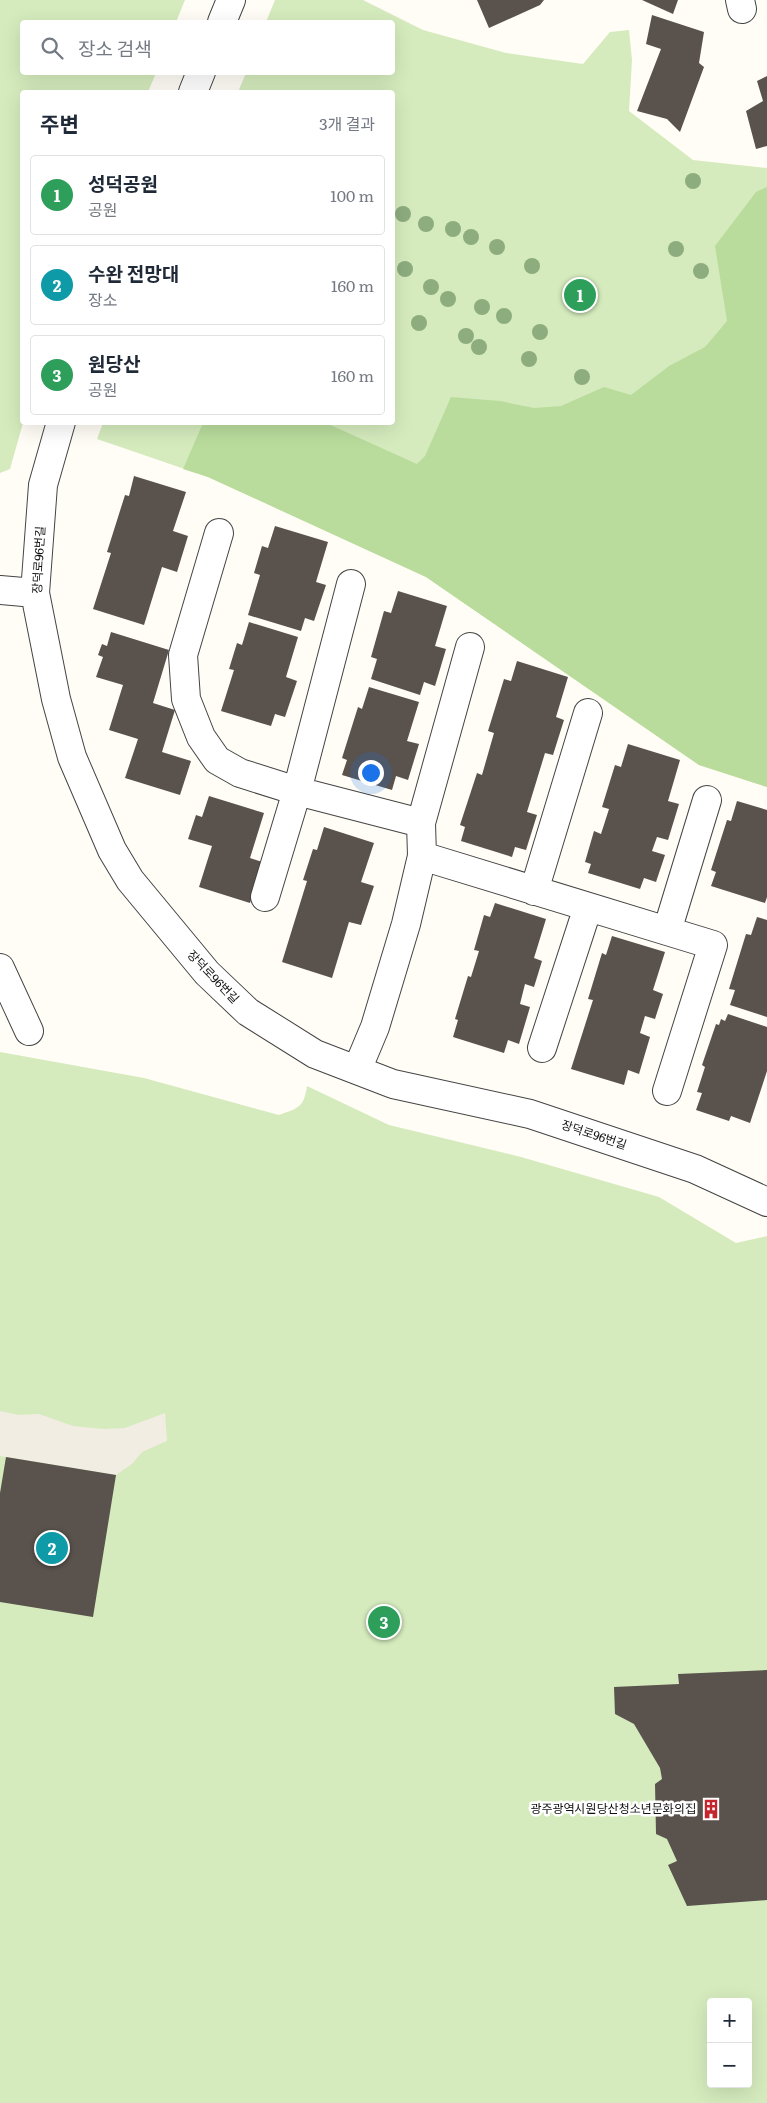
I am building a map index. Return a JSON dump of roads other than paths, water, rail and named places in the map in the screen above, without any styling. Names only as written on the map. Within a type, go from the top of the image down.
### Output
[{"type":"street","points":[[223,20],[231,0]]},
{"type":"street","points":[[194,90],[201,75]]},
{"type":"street","name":"장덕로96번길","points":[[60,425],[43,485],[35,594],[56,699],[72,757],[112,850],[130,880],[207,973],[248,1012],[314,1054],[393,1084],[530,1114],[695,1169],[767,1202]]},
{"type":"street","points":[[219,533],[183,655],[186,698],[201,737],[217,760],[240,773],[421,823]]},
{"type":"street","points":[[265,897],[297,790],[351,584]]},
{"type":"street","points":[[0,590],[35,594]]},
{"type":"street","points":[[357,1070],[378,1018],[406,924],[422,856],[421,823],[470,647]]},
{"type":"street","points":[[534,890],[588,713]]},
{"type":"street","points":[[667,931],[707,800]]},
{"type":"street","points":[[422,856],[713,945],[667,1091]]},
{"type":"street","points":[[542,1048],[588,907]]},
{"type":"street","points":[[0,968],[29,1031]]},
{"type":"place","name":"성덕공원","points":[[580,295]]},
{"type":"place","name":"수완 전망대","points":[[52,1548]]},
{"type":"place","name":"원당산","points":[[384,1622]]},
{"type":"place","name":"광주광역시원당산청소년문화의집","points":[[711,1809]]}]
